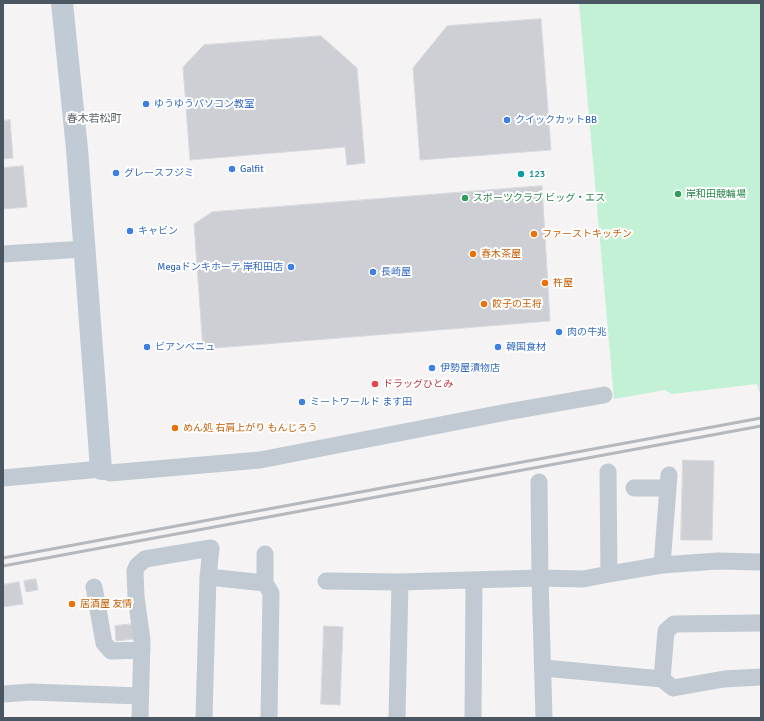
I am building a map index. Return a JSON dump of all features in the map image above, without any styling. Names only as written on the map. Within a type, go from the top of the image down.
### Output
[{"type":"street","points":[[62,3],[77,149],[101,469]]},
{"type":"street","points":[[3,254],[84,249]]},
{"type":"street","points":[[3,478],[101,469],[110,473],[260,460],[507,412],[604,396]]},
{"type":"street","points":[[608,472],[609,574]]},
{"type":"street","points":[[634,488],[668,481],[662,565]]},
{"type":"street","points":[[539,482],[544,718]]},
{"type":"street","points":[[140,718],[142,640],[136,598],[135,570],[137,566],[145,559],[211,548],[208,577],[204,718]]},
{"type":"street","points":[[265,554],[264,584],[271,593],[269,718]]},
{"type":"street","points":[[326,581],[400,582],[540,578],[583,579],[662,565],[718,561],[761,562]]},
{"type":"street","points":[[208,577],[264,584]]},
{"type":"street","points":[[473,718],[474,580]]},
{"type":"street","points":[[397,718],[400,582]]},
{"type":"street","points":[[94,587],[104,643],[112,651],[142,650]]},
{"type":"street","points":[[662,679],[666,631],[674,624],[761,623]]},
{"type":"street","points":[[544,668],[662,679],[673,688],[724,679],[761,677]]},
{"type":"street","points":[[3,694],[31,692],[140,696]]},
{"type":"green space","name":"岸和田競輪場","points":[[579,3],[761,3],[761,397],[757,384],[672,394],[665,390],[614,399]]},
{"type":"building","points":[[541,19],[551,150],[420,160],[413,68],[447,26]]},
{"type":"building","points":[[321,36],[357,68],[365,163],[347,165],[345,147],[190,160],[183,67],[204,45]]},
{"type":"building","points":[[10,120],[13,158],[3,159],[3,121]]},
{"type":"building","points":[[23,166],[27,207],[3,209],[3,168]]},
{"type":"building","name":"長崎屋","points":[[542,186],[550,321],[203,349],[194,224],[212,212]]},
{"type":"building","points":[[683,460],[714,461],[712,540],[681,540]]},
{"type":"building","points":[[36,579],[38,590],[26,592],[24,581]]},
{"type":"building","points":[[19,582],[23,604],[3,607],[3,585]]},
{"type":"building","points":[[133,624],[134,639],[116,641],[115,626]]},
{"type":"building","points":[[324,626],[343,627],[340,705],[321,704]]},
{"type":"railway","points":[[3,558],[761,418]]},
{"type":"railway","points":[[3,566],[761,426]]},
{"type":"place","name":"ゆうゆうパソコン教室","points":[[146,104]]},
{"type":"place","name":"クイックカットBB","points":[[507,120]]},
{"type":"place","name":"Galfit","points":[[232,169]]},
{"type":"place","name":"グレースフジミ","points":[[116,173]]},
{"type":"place","name":"123","points":[[521,174]]},
{"type":"place","name":"岸和田競輪場","points":[[678,194]]},
{"type":"place","name":"スポーツクラブ ビッグ・エス","points":[[465,198]]},
{"type":"place","name":"キャビン","points":[[130,231]]},
{"type":"place","name":"ファーストキッチン","points":[[534,234]]},
{"type":"place","name":"春木茶屋","points":[[473,254]]},
{"type":"place","name":"Megaドンキホーテ 岸和田店","points":[[291,267]]},
{"type":"place","name":"長崎屋","points":[[373,272]]},
{"type":"place","name":"杵屋","points":[[545,283]]},
{"type":"place","name":"餃子の王将","points":[[484,304]]},
{"type":"place","name":"肉の牛兆","points":[[559,332]]},
{"type":"place","name":"ビアンベニュ","points":[[147,347]]},
{"type":"place","name":"韓国食材","points":[[498,347]]},
{"type":"place","name":"伊勢屋漬物店","points":[[432,368]]},
{"type":"place","name":"ドラッグひとみ","points":[[375,384]]},
{"type":"place","name":"ミートワールド ます田","points":[[302,402]]},
{"type":"place","name":"めん処 右肩上がり もんじろう","points":[[175,428]]},
{"type":"place","name":"居酒屋 友情","points":[[72,604]]},
{"type":"district","name":"春木若松町","points":[[94,119]]}]
